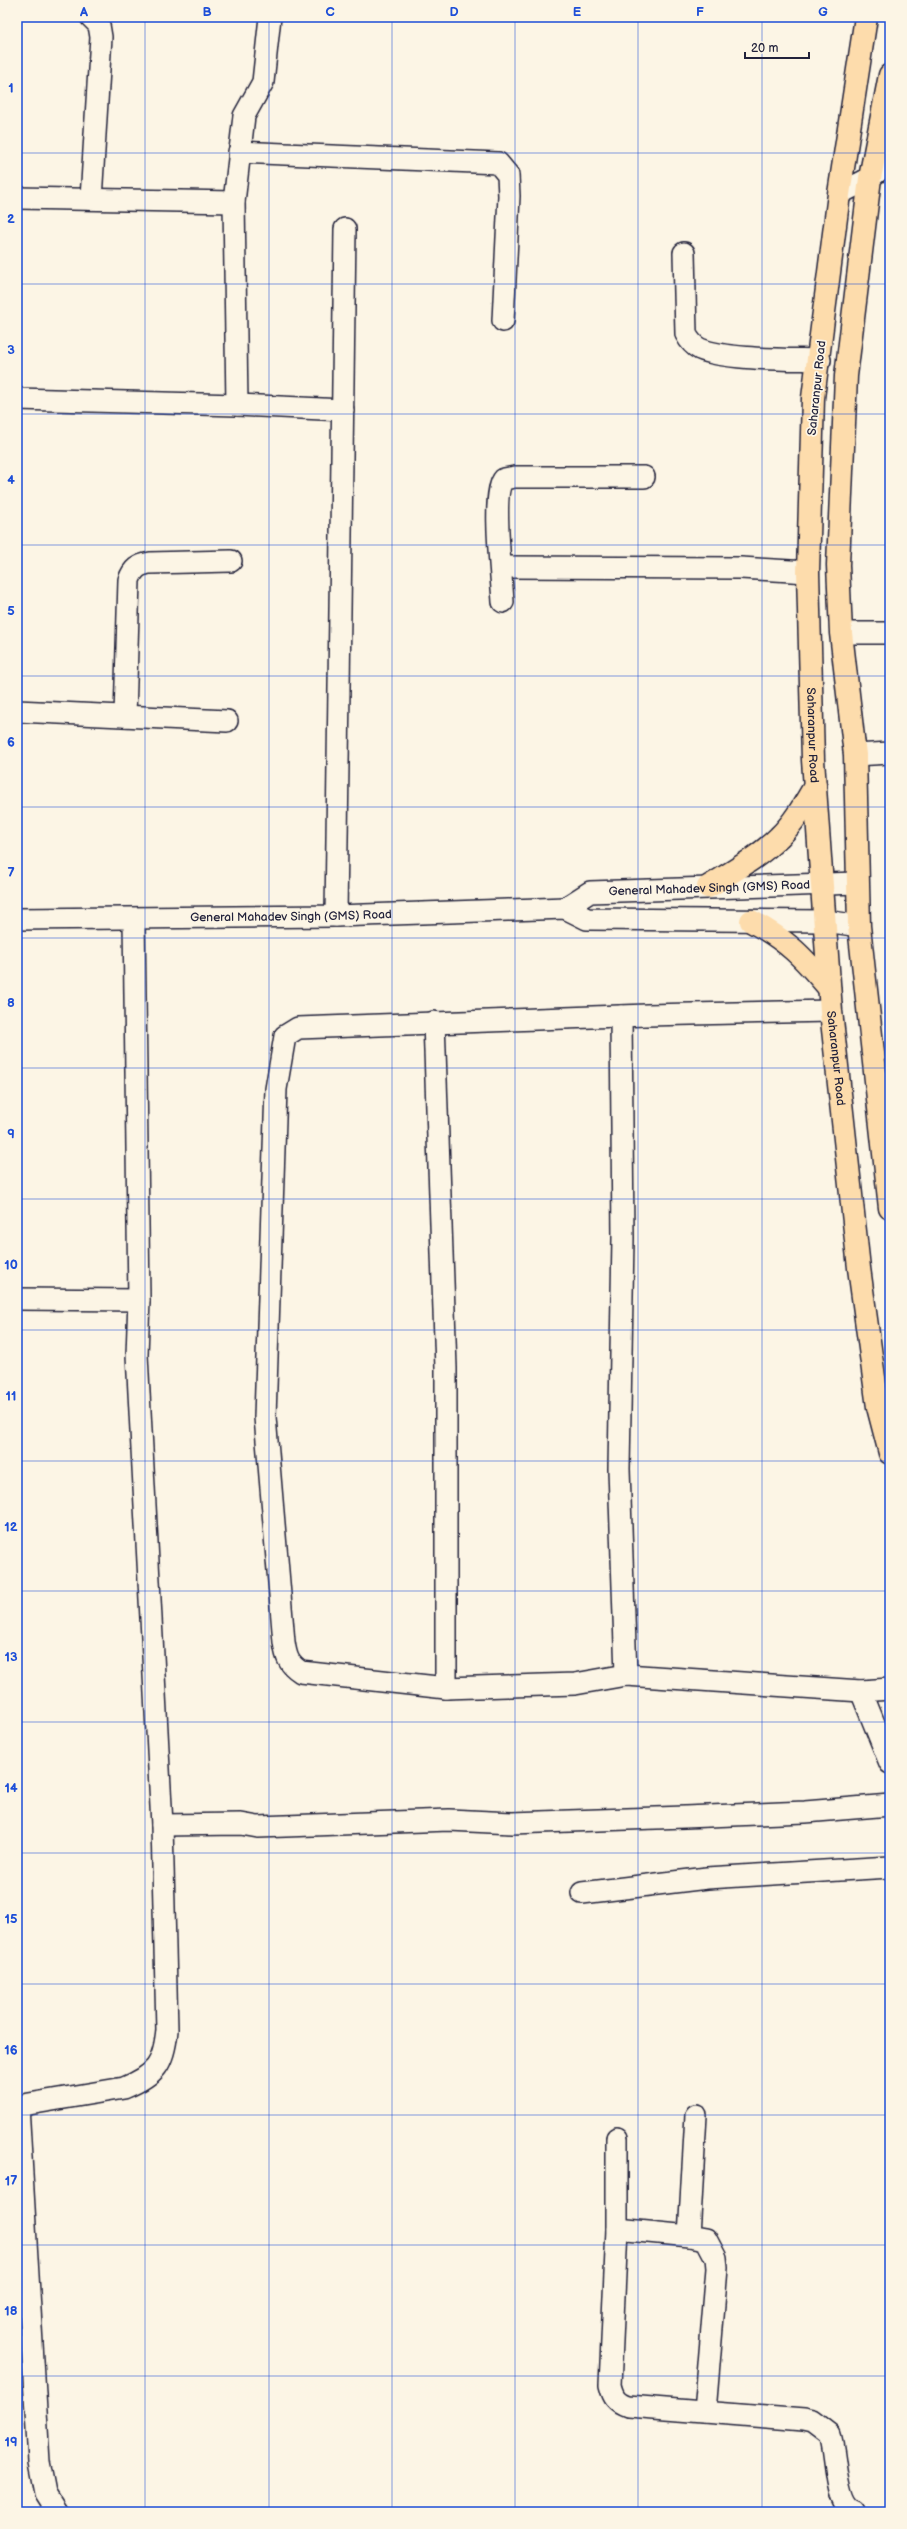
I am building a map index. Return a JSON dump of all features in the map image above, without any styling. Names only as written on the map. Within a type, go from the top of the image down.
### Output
[{"type":"main road","name":"Saharanpur Road","points":[[866,17],[839,194],[820,360],[814,398],[808,572],[815,786],[826,921],[831,1011],[858,1268],[884,1406],[890,1453]]},
{"type":"main road","points":[[890,75],[870,178],[846,376],[838,507],[838,565],[841,633],[855,755],[858,926],[890,1208]]},
{"type":"main road","points":[[708,887],[764,850],[780,836],[803,807],[815,786]]},
{"type":"main road","points":[[751,921],[780,936],[797,951],[829,988]]},
{"type":"street","points":[[91,17],[99,25],[101,37],[91,199]]},
{"type":"street","points":[[237,405],[234,202],[244,116],[263,82],[266,66],[270,17]]},
{"type":"street","points":[[240,152],[498,163],[508,175],[509,196],[502,321]]},
{"type":"street","points":[[839,194],[870,178],[890,161]]},
{"type":"street","points":[[17,198],[234,202]]},
{"type":"street","points":[[336,916],[346,229]]},
{"type":"street","points":[[684,254],[686,334],[698,348],[709,352],[747,357],[820,360]]},
{"type":"street","points":[[17,400],[237,405],[343,410]]},
{"type":"street","points":[[503,602],[498,516],[499,489],[504,479],[515,477],[644,477]]},
{"type":"street","points":[[125,716],[129,580],[133,570],[140,564],[150,563],[231,561]]},
{"type":"street","points":[[501,567],[741,568],[808,572]]},
{"type":"street","points":[[841,633],[890,632]]},
{"type":"street","points":[[17,711],[227,721]]},
{"type":"street","points":[[855,755],[890,752]]},
{"type":"street","name":"General Mahadev Singh (GMS) Road","points":[[565,908],[590,892],[823,882],[857,883]]},
{"type":"street","name":"General Mahadev Singh (GMS) Road","points":[[17,919],[134,920],[336,916],[565,908],[587,919],[826,921],[858,926]]},
{"type":"street","points":[[57,2512],[45,2494],[39,2462],[18,2106],[124,2088],[140,2082],[155,2068],[165,2054],[167,2030],[162,1825],[138,1355],[139,1300],[134,920]]},
{"type":"street","points":[[831,1011],[621,1016],[298,1028],[285,1036],[276,1089],[265,1417],[284,1642],[287,1658],[292,1667],[301,1672],[446,1688],[575,1684],[626,1675],[861,1691],[890,1689]]},
{"type":"street","points":[[621,1016],[623,1238],[619,1469],[626,1675]]},
{"type":"street","points":[[434,1022],[446,1368],[446,1688]]},
{"type":"street","points":[[17,1299],[139,1300]]},
{"type":"street","points":[[861,1691],[890,1763]]},
{"type":"street","points":[[162,1825],[241,1824],[258,1827],[450,1820],[512,1823],[805,1812],[890,1805]]},
{"type":"street","points":[[582,1893],[707,1878],[890,1867]]},
{"type":"street","points":[[689,2236],[696,2115]]},
{"type":"street","points":[[617,2138],[616,2229],[610,2385],[613,2396],[618,2402],[628,2406],[804,2420],[823,2428],[830,2435],[833,2442],[844,2504],[854,2512]]},
{"type":"street","points":[[616,2229],[706,2239],[716,2258],[705,2412]]}]
